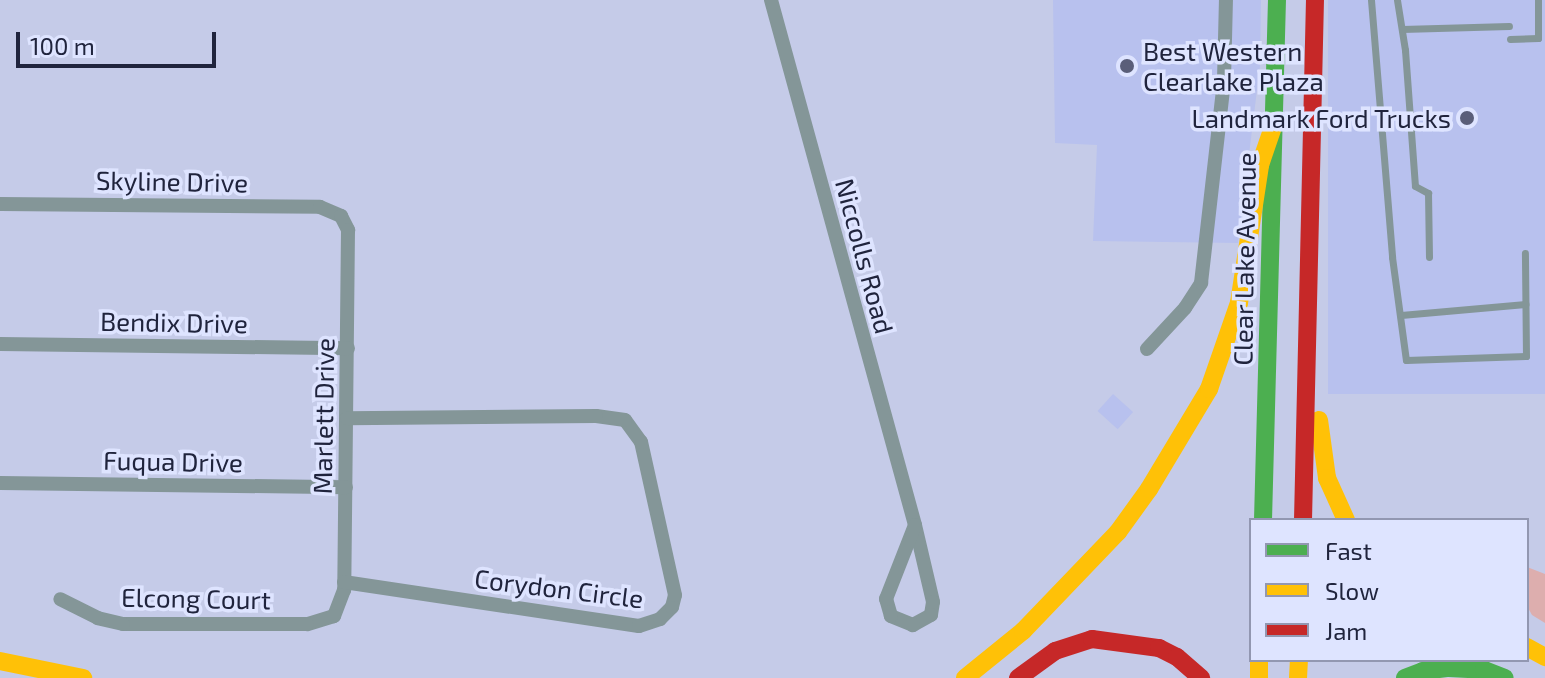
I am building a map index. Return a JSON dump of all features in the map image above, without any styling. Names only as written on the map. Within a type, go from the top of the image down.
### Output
[{"type":"highway","name":"Clear Lake Avenue","points":[[1263,518],[1277,0]]},
{"type":"highway","points":[[1303,518],[1315,0]]},
{"type":"highway","points":[[965,678],[1023,631],[1118,532],[1149,489],[1209,389],[1239,303],[1260,165],[1273,127]]},
{"type":"highway","points":[[1309,309],[1322,451],[1327,478],[1345,518]]},
{"type":"highway","points":[[1018,678],[1055,651],[1092,639],[1159,648],[1177,657],[1201,678]]},
{"type":"highway","points":[[0,661],[83,678]]},
{"type":"highway","points":[[1405,678],[1423,671],[1449,668],[1484,670],[1505,678]]},
{"type":"street","name":"Niccolls Road","points":[[771,0],[915,525],[933,602],[931,615],[913,625],[891,616],[886,599],[915,525]]},
{"type":"street","points":[[1147,349],[1185,308],[1201,283],[1224,80],[1226,0]]},
{"type":"street","name":"Skyline Drive","points":[[0,204],[320,207],[341,216]]},
{"type":"street","name":"Marlett Drive","points":[[334,616],[343,598],[346,487],[350,241],[341,216]]},
{"type":"street","name":"Bendix Drive","points":[[0,344],[348,348]]},
{"type":"street","name":"Corydon Circle","points":[[344,582],[639,626],[660,619],[672,607],[675,595],[641,442],[625,420],[596,416],[347,418]]},
{"type":"street","name":"Fuqua Drive","points":[[0,483],[346,487]]},
{"type":"street","name":"Elcong Court","points":[[60,599],[98,618],[123,624],[307,624],[323,622],[334,616]]},
{"type":"lane","points":[[1371,0],[1392,257],[1406,360],[1526,356],[1525,253]]},
{"type":"lane","points":[[1397,0],[1415,186],[1428,193],[1429,257]]},
{"type":"lane","points":[[1510,39],[1538,38],[1538,0]]},
{"type":"lane","points":[[1402,29],[1509,26]]},
{"type":"lane","points":[[1401,315],[1526,304]]},
{"type":"shaded area","points":[[1053,0],[1261,0],[1260,66],[1238,243],[1093,241],[1097,145],[1055,143]]},
{"type":"shaded area","points":[[1328,0],[1545,0],[1545,394],[1328,394]]},
{"type":"shaded area","points":[[1113,394],[1133,412],[1118,429],[1098,411]]},
{"type":"shaded area","points":[[1529,568],[1545,574],[1545,623],[1529,610]]},
{"type":"traffic: fast","points":[[1263,518],[1277,0]]},
{"type":"traffic: fast","points":[[1405,678],[1423,671],[1449,668],[1484,670],[1505,678]]},
{"type":"traffic: slow","points":[[965,678],[1023,631],[1118,532],[1149,489],[1209,389],[1239,303],[1260,165],[1273,127]]},
{"type":"traffic: slow","points":[[1319,420],[1327,478],[1345,518]]},
{"type":"traffic: slow","points":[[1529,648],[1545,657]]},
{"type":"traffic: slow","points":[[0,661],[83,678]]},
{"type":"traffic: slow","points":[[1259,662],[1259,678]]},
{"type":"traffic: slow","points":[[1298,678],[1299,662]]},
{"type":"traffic: jam","points":[[1303,518],[1315,0]]},
{"type":"traffic: jam","points":[[1018,678],[1055,651],[1092,639],[1159,648],[1177,657],[1201,678]]},
{"type":"place","name":"Best Western Clearlake Plaza","points":[[1127,66]]},
{"type":"place","name":"Landmark Ford Trucks","points":[[1467,118]]}]
